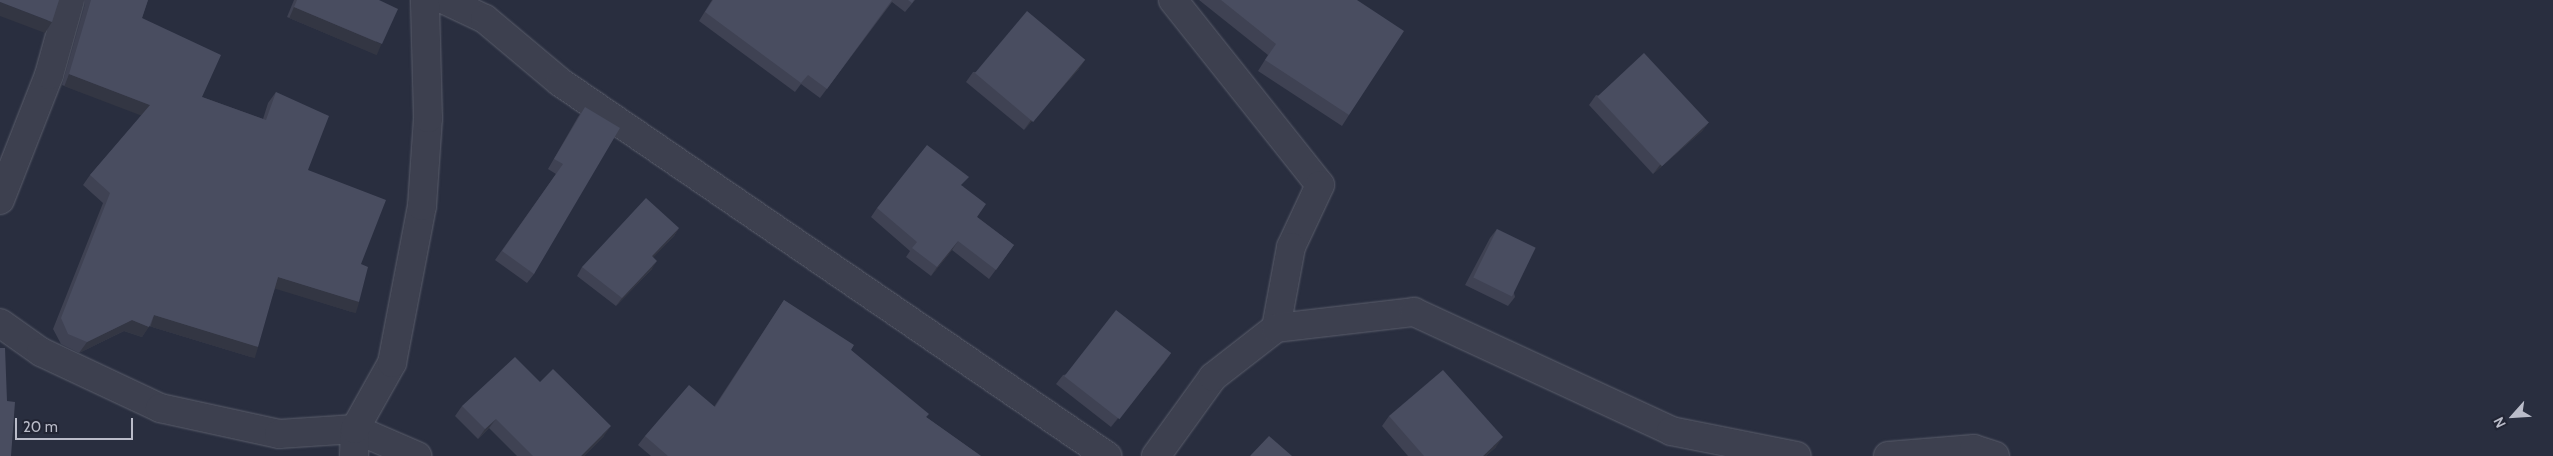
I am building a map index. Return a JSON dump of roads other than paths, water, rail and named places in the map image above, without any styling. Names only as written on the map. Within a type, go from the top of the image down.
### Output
[{"type":"street","points":[[0,200],[49,75],[70,0]]},
{"type":"street","points":[[354,456],[355,429],[392,363],[422,206],[428,118],[424,0]]},
{"type":"street","points":[[445,0],[485,19],[560,82],[1107,456]]},
{"type":"street","points":[[1173,0],[1320,185],[1291,247],[1276,328]]},
{"type":"street","points":[[1156,456],[1213,377],[1276,328],[1414,312],[1672,431],[1797,456]]},
{"type":"street","points":[[0,323],[41,352],[160,408],[279,434],[355,429],[417,456]]},
{"type":"street","points":[[1888,456],[1974,450],[1995,456]]}]
